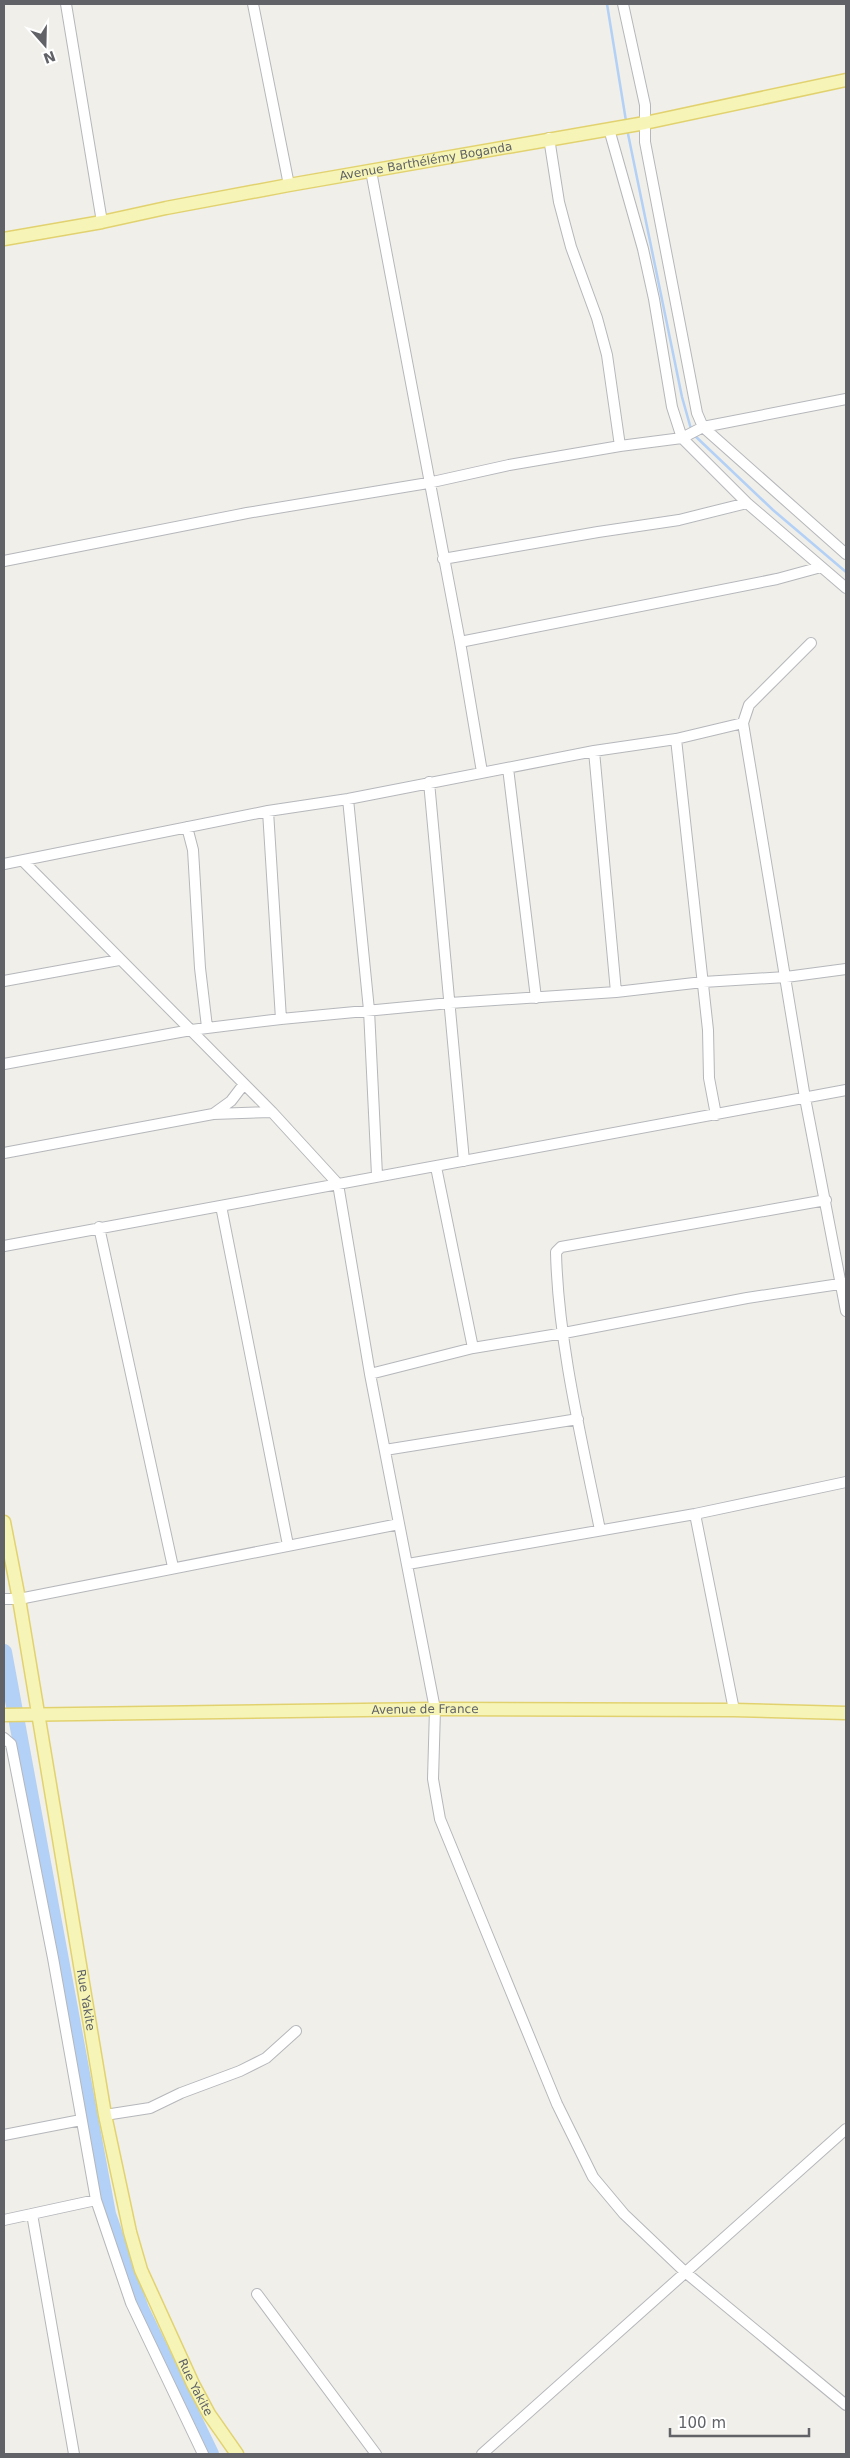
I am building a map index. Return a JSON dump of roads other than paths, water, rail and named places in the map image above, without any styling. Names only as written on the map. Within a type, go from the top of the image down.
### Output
[{"type":"main road","name":"Avenue Barthélémy Boganda","points":[[4,239],[102,222],[289,185],[549,138],[640,124],[846,80]]},
{"type":"main road","name":"Rue Yakite","points":[[4,1522],[12,1599],[32,1715],[121,2195],[141,2270],[209,2414],[237,2454]]},
{"type":"main road","name":"Avenue de France","points":[[5,1715],[435,1709],[734,1710],[846,1713]]},
{"type":"street","points":[[66,4],[102,222]]},
{"type":"street","points":[[253,4],[289,185]]},
{"type":"street","points":[[623,4],[645,105],[640,124],[697,413],[703,427],[846,554]]},
{"type":"street","points":[[613,128],[654,298],[672,407],[682,438],[747,504],[846,588]]},
{"type":"street","points":[[549,138],[559,202],[571,247],[597,318],[608,355],[620,446]]},
{"type":"street","points":[[371,171],[428,483],[460,642],[482,772]]},
{"type":"street","points":[[4,561],[247,513],[428,483],[509,465],[620,446],[682,438],[703,427],[846,399]]},
{"type":"street","points":[[444,559],[679,520],[747,504]]},
{"type":"street","points":[[460,642],[777,579],[821,567]]},
{"type":"street","points":[[811,642],[750,705],[744,713],[743,723],[805,1098],[844,1284],[846,1311]]},
{"type":"street","points":[[4,864],[268,811],[348,799],[594,751],[676,739],[743,723]]},
{"type":"street","points":[[676,739],[708,1030],[709,1078],[716,1115]]},
{"type":"street","points":[[594,751],[616,992]]},
{"type":"street","points":[[508,768],[536,998]]},
{"type":"street","points":[[429,782],[464,1161]]},
{"type":"street","points":[[348,799],[368,1010],[377,1176]]},
{"type":"street","points":[[268,811],[281,1018]]},
{"type":"street","points":[[187,827],[193,850],[200,968],[206,1027]]},
{"type":"street","points":[[23,861],[119,960],[272,1112],[338,1184],[370,1374],[435,1709],[433,1779],[440,1819],[569,2131],[593,2177],[624,2214],[685,2272],[846,2405]]},
{"type":"street","points":[[4,981],[119,960]]},
{"type":"street","points":[[4,1064],[206,1027],[281,1018],[450,1003],[616,992],[703,982],[786,977],[846,968]]},
{"type":"street","points":[[213,1114],[230,1101],[244,1084]]},
{"type":"street","points":[[4,1246],[846,1090]]},
{"type":"street","points":[[4,1153],[213,1114],[272,1112]]},
{"type":"street","points":[[436,1167],[473,1348]]},
{"type":"street","points":[[600,1530],[578,1419],[564,1334],[556,1252],[561,1247],[826,1200]]},
{"type":"street","points":[[221,1206],[288,1545]]},
{"type":"street","points":[[99,1227],[173,1567]]},
{"type":"street","points":[[370,1374],[473,1348],[564,1334],[747,1298],[844,1284]]},
{"type":"street","points":[[385,1450],[578,1419]]},
{"type":"street","points":[[408,1564],[695,1514],[846,1482]]},
{"type":"street","points":[[695,1514],[734,1710]]},
{"type":"street","points":[[12,1599],[399,1524]]},
{"type":"street","points":[[4,1738],[11,1744],[53,1958],[96,2200],[131,2303],[200,2453]]},
{"type":"street","points":[[105,2115],[150,2108],[181,2092],[240,2070],[266,2058],[296,2031]]},
{"type":"street","points":[[4,2135],[81,2120]]},
{"type":"street","points":[[482,2454],[846,2129]]},
{"type":"street","points":[[4,2220],[96,2200]]},
{"type":"street","points":[[32,2214],[74,2454]]},
{"type":"street","points":[[257,2294],[376,2454]]},
{"type":"waterway","points":[[607,4],[626,121]]},
{"type":"waterway","points":[[627,129],[682,397],[691,429]]},
{"type":"waterway","points":[[693,434],[773,510],[846,572]]},
{"type":"waterway","points":[[4,1652],[108,2214],[141,2309],[211,2454]]}]
